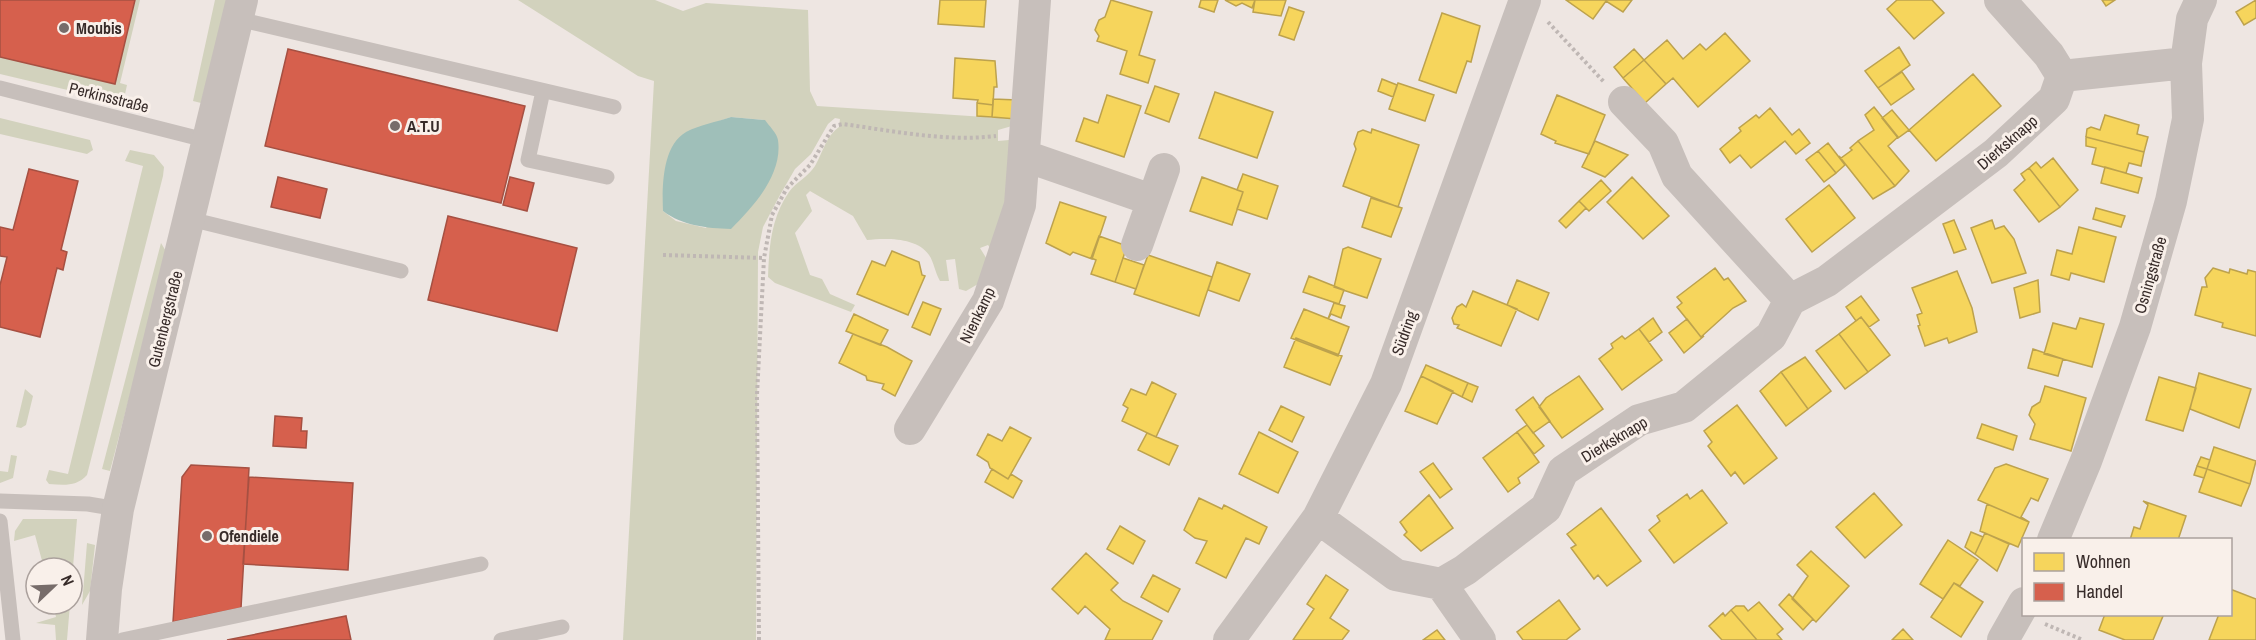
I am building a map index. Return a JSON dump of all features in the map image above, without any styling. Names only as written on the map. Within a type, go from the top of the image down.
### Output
[{"type":"street","name":"Nienkamp","points":[[910,429],[988,301],[1020,205],[1035,0]]},
{"type":"street","points":[[2000,0],[2049,55],[2062,75],[2186,63]]},
{"type":"street","name":"Osningstraße","points":[[2054,538],[2086,461],[2135,327],[2171,201],[2187,119],[2186,63],[2192,19],[2201,0]]},
{"type":"street","name":"Südring","points":[[1229,640],[1318,518],[1386,384],[1525,5]]},
{"type":"street","name":"Gutenbergstraße","points":[[102,640],[106,589],[118,509],[240,10]]},
{"type":"street","name":"Dierksknapp","points":[[1441,584],[1465,570],[1546,508],[1563,471],[1639,420],[1684,407],[1771,336],[1790,300],[1827,281],[1996,153],[2054,99],[2062,75]]},
{"type":"street","points":[[1624,102],[1663,143],[1677,176],[1790,300]]},
{"type":"street","points":[[1026,144],[1152,200]]},
{"type":"street","points":[[1137,245],[1164,169]]},
{"type":"street","points":[[1318,518],[1396,575],[1441,584],[1480,640]]},
{"type":"street","points":[[2003,640],[2021,608]]},
{"type":"lane","points":[[240,10],[543,91],[614,107]]},
{"type":"lane","name":"Perkinsstraße","points":[[0,88],[209,141]]},
{"type":"lane","points":[[543,91],[528,160],[607,177]]},
{"type":"lane","points":[[190,219],[401,271]]},
{"type":"lane","points":[[0,501],[88,504],[118,509]]},
{"type":"lane","points":[[0,524],[13,640]]},
{"type":"lane","points":[[122,640],[481,564]]},
{"type":"lane","points":[[501,640],[562,627]]},
{"type":"path","points":[[1525,5],[1624,102]]},
{"type":"path","points":[[759,640],[757,395],[764,258],[772,215],[787,188],[810,165],[834,126],[843,124],[921,135],[980,138],[1026,144]]},
{"type":"path","points":[[663,255],[764,258]]},
{"type":"path","points":[[2036,616],[2083,640]]},
{"type":"green space","name":"Moubis","points":[[128,0],[140,0],[120,83],[127,85],[125,94],[114,101],[0,74],[0,55]]},
{"type":"green space","points":[[215,0],[227,0],[201,103],[193,101]]},
{"type":"green space","points":[[518,0],[655,0],[683,11],[706,3],[808,10],[810,91],[817,106],[1016,119],[1012,126],[998,130],[998,141],[1009,140],[1013,144],[1014,172],[993,252],[988,245],[980,248],[988,261],[978,284],[966,291],[959,289],[955,259],[946,260],[949,281],[940,281],[931,258],[924,249],[900,240],[867,240],[853,216],[810,191],[806,195],[812,211],[795,233],[810,275],[822,279],[830,294],[855,305],[851,312],[775,283],[768,277],[770,244],[778,212],[789,192],[815,166],[828,140],[839,127],[840,119],[835,118],[828,124],[811,154],[795,169],[763,227],[758,252],[756,640],[623,640],[654,81],[638,76]],"holes":[[[731,117],[765,120],[706,228],[676,221],[663,211],[685,133]]]},
{"type":"green space","points":[[0,118],[90,140],[93,150],[87,154],[0,134]]},
{"type":"green space","points":[[130,150],[154,155],[164,167],[163,176],[87,475],[79,482],[65,485],[49,484],[46,480],[49,470],[68,474],[143,166],[125,161]]},
{"type":"green space","points":[[161,243],[167,253],[110,471],[102,469]]},
{"type":"green space","points":[[25,389],[33,396],[26,425],[21,428],[16,427]]},
{"type":"green space","points":[[11,455],[17,456],[13,478],[0,483],[0,471],[8,472]]},
{"type":"green space","points":[[23,519],[77,519],[74,556],[41,556],[35,535],[14,541],[15,531]]},
{"type":"green space","points":[[87,543],[95,545],[90,591],[84,602]]},
{"type":"green space","points":[[69,616],[67,640],[56,640],[55,625],[36,623]]},
{"type":"water","points":[[731,117],[765,120],[775,132],[778,140],[776,166],[765,189],[731,229],[687,223],[663,211],[665,168],[672,147],[678,138],[702,125]]},
{"type":"building: Wohnen","points":[[940,0],[986,0],[984,27],[938,24]]},
{"type":"building: Wohnen","points":[[1111,0],[1152,12],[1139,55],[1155,60],[1148,83],[1120,74],[1127,51],[1097,41],[1099,36],[1095,30],[1099,20],[1105,17]]},
{"type":"building: Wohnen","points":[[1201,0],[1218,0],[1214,12],[1199,7]]},
{"type":"building: Wohnen","points":[[1225,0],[1255,0],[1252,8],[1242,3],[1236,6]]},
{"type":"building: Wohnen","points":[[1255,0],[1286,0],[1281,16],[1253,12]]},
{"type":"building: Wohnen","points":[[1566,0],[1632,0],[1623,12],[1606,1],[1593,19]]},
{"type":"building: Wohnen","points":[[1897,0],[1932,0],[1944,13],[1914,39],[1887,9]]},
{"type":"building: Wohnen","points":[[2102,0],[2115,0],[2106,6]]},
{"type":"building: Wohnen","points":[[2256,0],[2256,18],[2244,25],[2236,12]]},
{"type":"building: Wohnen","points":[[1289,7],[1304,12],[1294,40],[1279,35]]},
{"type":"building: Wohnen","points":[[1442,13],[1480,26],[1471,62],[1467,61],[1456,93],[1419,80]]},
{"type":"building: Wohnen","points":[[1725,33],[1750,61],[1698,107],[1673,78],[1666,84],[1644,60],[1667,40],[1683,59],[1700,44],[1706,50]]},
{"type":"building: Wohnen","points":[[1899,47],[1910,65],[1878,88],[1865,71]]},
{"type":"building: Wohnen","points":[[1634,49],[1644,60],[1623,78],[1614,67]]},
{"type":"building: Wohnen","points":[[955,58],[995,61],[997,87],[994,87],[993,105],[977,103],[978,100],[953,98]]},
{"type":"building: Wohnen","points":[[1644,60],[1666,84],[1645,103],[1623,78]]},
{"type":"building: Wohnen","points":[[1902,72],[1914,89],[1891,105],[1878,88]]},
{"type":"building: Wohnen","points":[[1973,74],[2001,106],[1936,161],[1909,130]]},
{"type":"building: Wohnen","points":[[1382,79],[1397,85],[1393,97],[1378,91]]},
{"type":"building: Wohnen","points":[[1398,83],[1434,95],[1425,121],[1389,109]]},
{"type":"building: Wohnen","points":[[1155,86],[1179,94],[1169,122],[1145,113]]},
{"type":"building: Wohnen","points":[[1215,92],[1273,112],[1257,158],[1199,138]]},
{"type":"building: Wohnen","points":[[1107,95],[1141,106],[1124,157],[1076,141],[1084,118],[1098,123]]},
{"type":"building: Wohnen","points":[[1557,95],[1605,115],[1589,154],[1555,143],[1556,141],[1541,134]]},
{"type":"building: Wohnen","points":[[993,99],[1017,100],[1016,119],[992,117]]},
{"type":"building: Wohnen","points":[[977,103],[993,105],[992,117],[977,116]]},
{"type":"building: Wohnen","points":[[1874,107],[1898,137],[1888,146],[1909,171],[1895,186],[1858,141],[1874,130],[1865,115]]},
{"type":"building: Wohnen","points":[[1770,108],[1792,135],[1799,129],[1810,143],[1796,154],[1785,141],[1751,168],[1740,155],[1730,163],[1720,149],[1741,131],[1739,128],[1756,115],[1759,118]]},
{"type":"building: Wohnen","points":[[1892,110],[1909,130],[1898,138],[1882,118]]},
{"type":"building: Wohnen","points":[[2105,115],[2139,125],[2137,134],[2148,137],[2144,152],[2086,137],[2087,129],[2091,127],[2100,130]]},
{"type":"building: Wohnen","points":[[1372,129],[1419,145],[1398,207],[1343,186],[1356,149],[1354,144],[1358,132],[1363,130],[1371,133]]},
{"type":"building: Wohnen","points":[[2086,137],[2144,152],[2141,166],[2129,163],[2126,173],[2092,164],[2096,148],[2086,146]]},
{"type":"building: Wohnen","points":[[1595,141],[1628,155],[1605,177],[1582,167]]},
{"type":"building: Wohnen","points":[[1858,141],[1895,186],[1873,199],[1839,156],[1841,158],[1852,150],[1850,148]]},
{"type":"building: Wohnen","points":[[1828,143],[1845,165],[1836,173],[1818,151]]},
{"type":"building: Wohnen","points":[[1818,151],[1836,173],[1824,182],[1806,160]]},
{"type":"building: Wohnen","points":[[2053,158],[2078,190],[2060,207],[2029,168],[2036,162],[2041,168]]},
{"type":"building: Wohnen","points":[[2105,167],[2142,178],[2138,193],[2101,183]]},
{"type":"building: Wohnen","points":[[2029,168],[2060,207],[2039,222],[2014,190],[2025,180],[2021,174]]},
{"type":"building: Wohnen","points":[[1243,174],[1278,186],[1267,219],[1237,209],[1243,192],[1237,190]]},
{"type":"building: Wohnen","points":[[1202,177],[1243,192],[1232,225],[1190,211]]},
{"type":"building: Wohnen","points":[[1632,177],[1669,216],[1643,239],[1607,202]]},
{"type":"building: Wohnen","points":[[1601,180],[1611,191],[1589,211],[1579,201]]},
{"type":"building: Wohnen","points":[[1829,185],[1855,218],[1812,252],[1786,219]]},
{"type":"building: Wohnen","points":[[1371,198],[1402,208],[1391,237],[1362,227]]},
{"type":"building: Wohnen","points":[[1579,201],[1586,208],[1566,228],[1559,221]]},
{"type":"building: Wohnen","points":[[1060,202],[1106,217],[1092,259],[1073,252],[1070,255],[1046,243]]},
{"type":"building: Wohnen","points":[[2096,208],[2125,216],[2121,227],[2093,219]]},
{"type":"building: Wohnen","points":[[1954,220],[1966,249],[1954,253],[1943,224]]},
{"type":"building: Wohnen","points":[[1992,220],[1995,229],[2004,226],[2014,239],[2026,273],[1992,283],[1971,228]]},
{"type":"building: Wohnen","points":[[2079,227],[2116,237],[2104,282],[2071,273],[2069,280],[2051,275],[2057,250],[2072,254]]},
{"type":"building: Wohnen","points":[[1099,236],[1127,246],[1115,282],[1091,274],[1096,260],[1091,258]]},
{"type":"building: Wohnen","points":[[1348,247],[1381,259],[1367,298],[1334,287],[1343,249]]},
{"type":"building: Wohnen","points":[[892,251],[919,262],[922,275],[925,276],[908,315],[857,294],[872,261],[885,266]]},
{"type":"building: Wohnen","points":[[1148,255],[1212,277],[1199,316],[1134,294]]},
{"type":"building: Wohnen","points":[[1123,258],[1144,265],[1136,289],[1115,282]]},
{"type":"building: Wohnen","points":[[1217,262],[1250,274],[1239,301],[1208,290]]},
{"type":"building: Wohnen","points":[[1715,268],[1724,280],[1728,278],[1746,301],[1733,308],[1701,337],[1677,307],[1682,303],[1677,297]]},
{"type":"building: Wohnen","points":[[2213,268],[2229,273],[2230,269],[2247,274],[2248,270],[2256,272],[2256,336],[2222,327],[2223,323],[2195,315],[2202,287],[2207,287],[2205,278]]},
{"type":"building: Wohnen","points":[[1957,271],[1972,308],[1977,332],[1949,343],[1947,338],[1925,346],[1917,315],[1922,313],[1912,288]]},
{"type":"building: Wohnen","points":[[1309,276],[1344,290],[1339,304],[1303,292]]},
{"type":"building: Wohnen","points":[[1517,280],[1549,293],[1538,320],[1507,305]]},
{"type":"building: Wohnen","points":[[2038,280],[2040,312],[2020,318],[2014,288]]},
{"type":"building: Wohnen","points":[[1473,291],[1517,309],[1501,346],[1457,328],[1459,325],[1454,324],[1452,318],[1457,307],[1462,304],[1466,307]]},
{"type":"building: Wohnen","points":[[1861,296],[1879,320],[1869,327],[1861,317],[1856,321],[1846,307]]},
{"type":"building: Wohnen","points":[[923,302],[941,309],[930,335],[912,327]]},
{"type":"building: Wohnen","points":[[1334,303],[1345,306],[1341,318],[1331,314],[1328,319]]},
{"type":"building: Wohnen","points":[[1304,309],[1349,327],[1338,356],[1291,338]]},
{"type":"building: Wohnen","points":[[854,314],[888,330],[880,345],[846,331]]},
{"type":"building: Wohnen","points":[[1861,317],[1890,355],[1868,372],[1839,334]]},
{"type":"building: Wohnen","points":[[1653,318],[1662,332],[1649,342],[1639,329]]},
{"type":"building: Wohnen","points":[[2080,318],[2104,324],[2092,367],[2044,354],[2053,323],[2076,329]]},
{"type":"building: Wohnen","points":[[1687,319],[1701,337],[1704,336],[1684,353],[1669,333]]},
{"type":"building: Wohnen","points":[[1639,329],[1662,360],[1622,390],[1599,359],[1613,348],[1611,344],[1622,336],[1625,339]]},
{"type":"building: Wohnen","points":[[853,334],[887,347],[912,361],[895,396],[882,389],[884,384],[867,380],[866,376],[839,363]]},
{"type":"building: Wohnen","points":[[1839,334],[1868,372],[1845,389],[1816,351]]},
{"type":"building: Wohnen","points":[[1296,338],[1342,356],[1330,385],[1284,367]]},
{"type":"building: Wohnen","points":[[2033,349],[2063,359],[2058,376],[2028,368]]},
{"type":"building: Wohnen","points":[[1805,357],[1831,391],[1808,409],[1781,372]]},
{"type":"building: Wohnen","points":[[1426,365],[1468,383],[1462,397],[1421,376]]},
{"type":"building: Wohnen","points":[[1781,372],[1808,409],[1786,426],[1760,391]]},
{"type":"building: Wohnen","points":[[2199,373],[2251,389],[2239,428],[2190,409]]},
{"type":"building: Wohnen","points":[[1421,376],[1453,391],[1437,424],[1405,411]]},
{"type":"building: Wohnen","points":[[1579,376],[1603,409],[1562,438],[1539,407],[1546,398]]},
{"type":"building: Wohnen","points":[[2159,377],[2196,388],[2183,431],[2146,420]]},
{"type":"building: Wohnen","points":[[1152,382],[1176,394],[1156,437],[1122,421],[1128,408],[1123,405],[1131,389],[1146,395]]},
{"type":"building: Wohnen","points":[[1468,383],[1478,387],[1472,402],[1462,397]]},
{"type":"building: Wohnen","points":[[2045,386],[2086,398],[2071,451],[2030,439],[2035,424],[2029,415],[2032,407],[2040,402]]},
{"type":"building: Wohnen","points":[[1533,397],[1550,421],[1533,433],[1516,410]]},
{"type":"building: Wohnen","points":[[1737,405],[1777,458],[1744,484],[1735,472],[1731,476],[1708,446],[1712,442],[1704,431]]},
{"type":"building: Wohnen","points":[[1281,406],[1304,417],[1292,442],[1269,430]]},
{"type":"building: Wohnen","points":[[1982,424],[2017,436],[2013,450],[1977,438]]},
{"type":"building: Wohnen","points":[[1527,425],[1544,446],[1534,454],[1517,432]]},
{"type":"building: Wohnen","points":[[1010,427],[1031,438],[1008,479],[990,468],[988,462],[977,455],[988,434],[1002,441]]},
{"type":"building: Wohnen","points":[[1259,432],[1298,452],[1278,493],[1239,474]]},
{"type":"building: Wohnen","points":[[1517,432],[1539,462],[1518,478],[1520,483],[1508,492],[1483,458]]},
{"type":"building: Wohnen","points":[[1147,433],[1178,446],[1169,465],[1138,450]]},
{"type":"building: Wohnen","points":[[2214,447],[2256,461],[2250,484],[2207,469]]},
{"type":"building: Wohnen","points":[[2201,457],[2210,460],[2207,469],[2197,466]]},
{"type":"building: Wohnen","points":[[1433,463],[1452,489],[1440,498],[1420,472]]},
{"type":"building: Wohnen","points":[[2006,464],[2048,479],[2038,501],[2031,498],[2021,517],[2029,522],[1978,500],[1995,468]]},
{"type":"building: Wohnen","points":[[2197,466],[2207,469],[2204,478],[2194,475]]},
{"type":"building: Wohnen","points":[[992,469],[1008,479],[1011,474],[1022,481],[1013,498],[985,482]]},
{"type":"building: Wohnen","points":[[2207,469],[2250,484],[2241,506],[2199,492]]},
{"type":"building: Wohnen","points":[[1702,490],[1727,523],[1674,563],[1649,530],[1660,521],[1657,516],[1687,494],[1690,499]]},
{"type":"building: Wohnen","points":[[1874,493],[1902,525],[1865,558],[1836,527]]},
{"type":"building: Wohnen","points":[[1429,495],[1453,528],[1421,551],[1404,535],[1407,532],[1400,522]]},
{"type":"building: Wohnen","points":[[1199,498],[1222,509],[1224,505],[1267,527],[1259,544],[1246,538],[1226,578],[1196,563],[1207,541],[1195,538],[1184,530]]},
{"type":"building: Wohnen","points":[[2143,501],[2186,516],[2179,538],[2131,538],[2134,527],[2140,529],[2148,505]]},
{"type":"building: Wohnen","points":[[1987,504],[2029,522],[2018,547],[1980,531]]},
{"type":"building: Wohnen","points":[[1601,508],[1641,561],[1607,586],[1598,575],[1594,579],[1571,548],[1576,545],[1567,534]]},
{"type":"building: Wohnen","points":[[1120,526],[1145,541],[1133,564],[1107,549]]},
{"type":"building: Wohnen","points":[[1971,532],[1983,537],[1975,554],[1965,547]]},
{"type":"building: Wohnen","points":[[1985,533],[2009,544],[1997,571],[1975,554]]},
{"type":"building: Wohnen","points":[[1948,540],[1978,560],[1960,586],[1954,583],[1943,599],[1920,584]]},
{"type":"building: Wohnen","points":[[1811,551],[1849,586],[1816,622],[1792,599],[1808,576],[1797,565]]},
{"type":"building: Wohnen","points":[[1086,553],[1118,583],[1111,590],[1123,601],[1162,621],[1152,640],[1105,640],[1110,629],[1085,606],[1078,614],[1052,589]]},
{"type":"building: Wohnen","points":[[1153,575],[1180,589],[1168,612],[1141,597]]},
{"type":"building: Wohnen","points":[[1326,575],[1348,590],[1330,618],[1349,631],[1342,640],[1293,640],[1314,609],[1307,604]]},
{"type":"building: Wohnen","points":[[1954,583],[1983,602],[1961,637],[1931,617]]},
{"type":"building: Wohnen","points":[[2232,590],[2256,599],[2256,640],[2209,640],[2218,616],[2232,616]]},
{"type":"building: Wohnen","points":[[1789,594],[1813,619],[1803,630],[1779,605]]},
{"type":"building: Wohnen","points":[[1559,600],[1580,629],[1566,640],[1523,640],[1517,632]]},
{"type":"building: Wohnen","points":[[1759,602],[1783,629],[1777,634],[1782,640],[1757,640],[1731,610],[1736,606],[1744,606],[1748,611]]},
{"type":"building: Wohnen","points":[[1731,610],[1757,640],[1722,640],[1709,626],[1723,613],[1725,616]]},
{"type":"building: Wohnen","points":[[2104,616],[2163,616],[2153,640],[2125,640],[2099,630]]},
{"type":"building: Wohnen","points":[[1903,629],[1913,640],[1892,640]]},
{"type":"building: Wohnen","points":[[1437,630],[1445,640],[1423,640]]},
{"type":"building: Handel","name":"Moubis","points":[[0,0],[135,0],[115,84],[0,57]]},
{"type":"building: Handel","name":"A.T.U","points":[[288,49],[525,106],[501,203],[265,146]]},
{"type":"building: Handel","points":[[29,169],[78,181],[61,250],[67,252],[63,270],[57,268],[40,337],[0,327],[0,285],[7,257],[0,256],[0,227],[13,230]]},
{"type":"building: Handel","points":[[278,177],[327,189],[320,218],[271,207]]},
{"type":"building: Handel","points":[[510,177],[534,183],[527,211],[503,205]]},
{"type":"building: Handel","points":[[448,216],[577,248],[557,331],[428,300]]},
{"type":"building: Handel","points":[[275,416],[302,418],[301,431],[307,431],[306,448],[273,446]]},
{"type":"building: Handel","points":[[191,465],[249,468],[241,608],[173,622],[182,477]]},
{"type":"building: Handel","points":[[249,477],[353,483],[348,570],[243,564]]},
{"type":"building: Handel","points":[[346,616],[351,640],[227,640]]},
{"type":"place","name":"Moubis","points":[[64,28]]},
{"type":"place","name":"A.T.U","points":[[395,126]]},
{"type":"place","name":"Ofendiele","points":[[207,536]]}]
